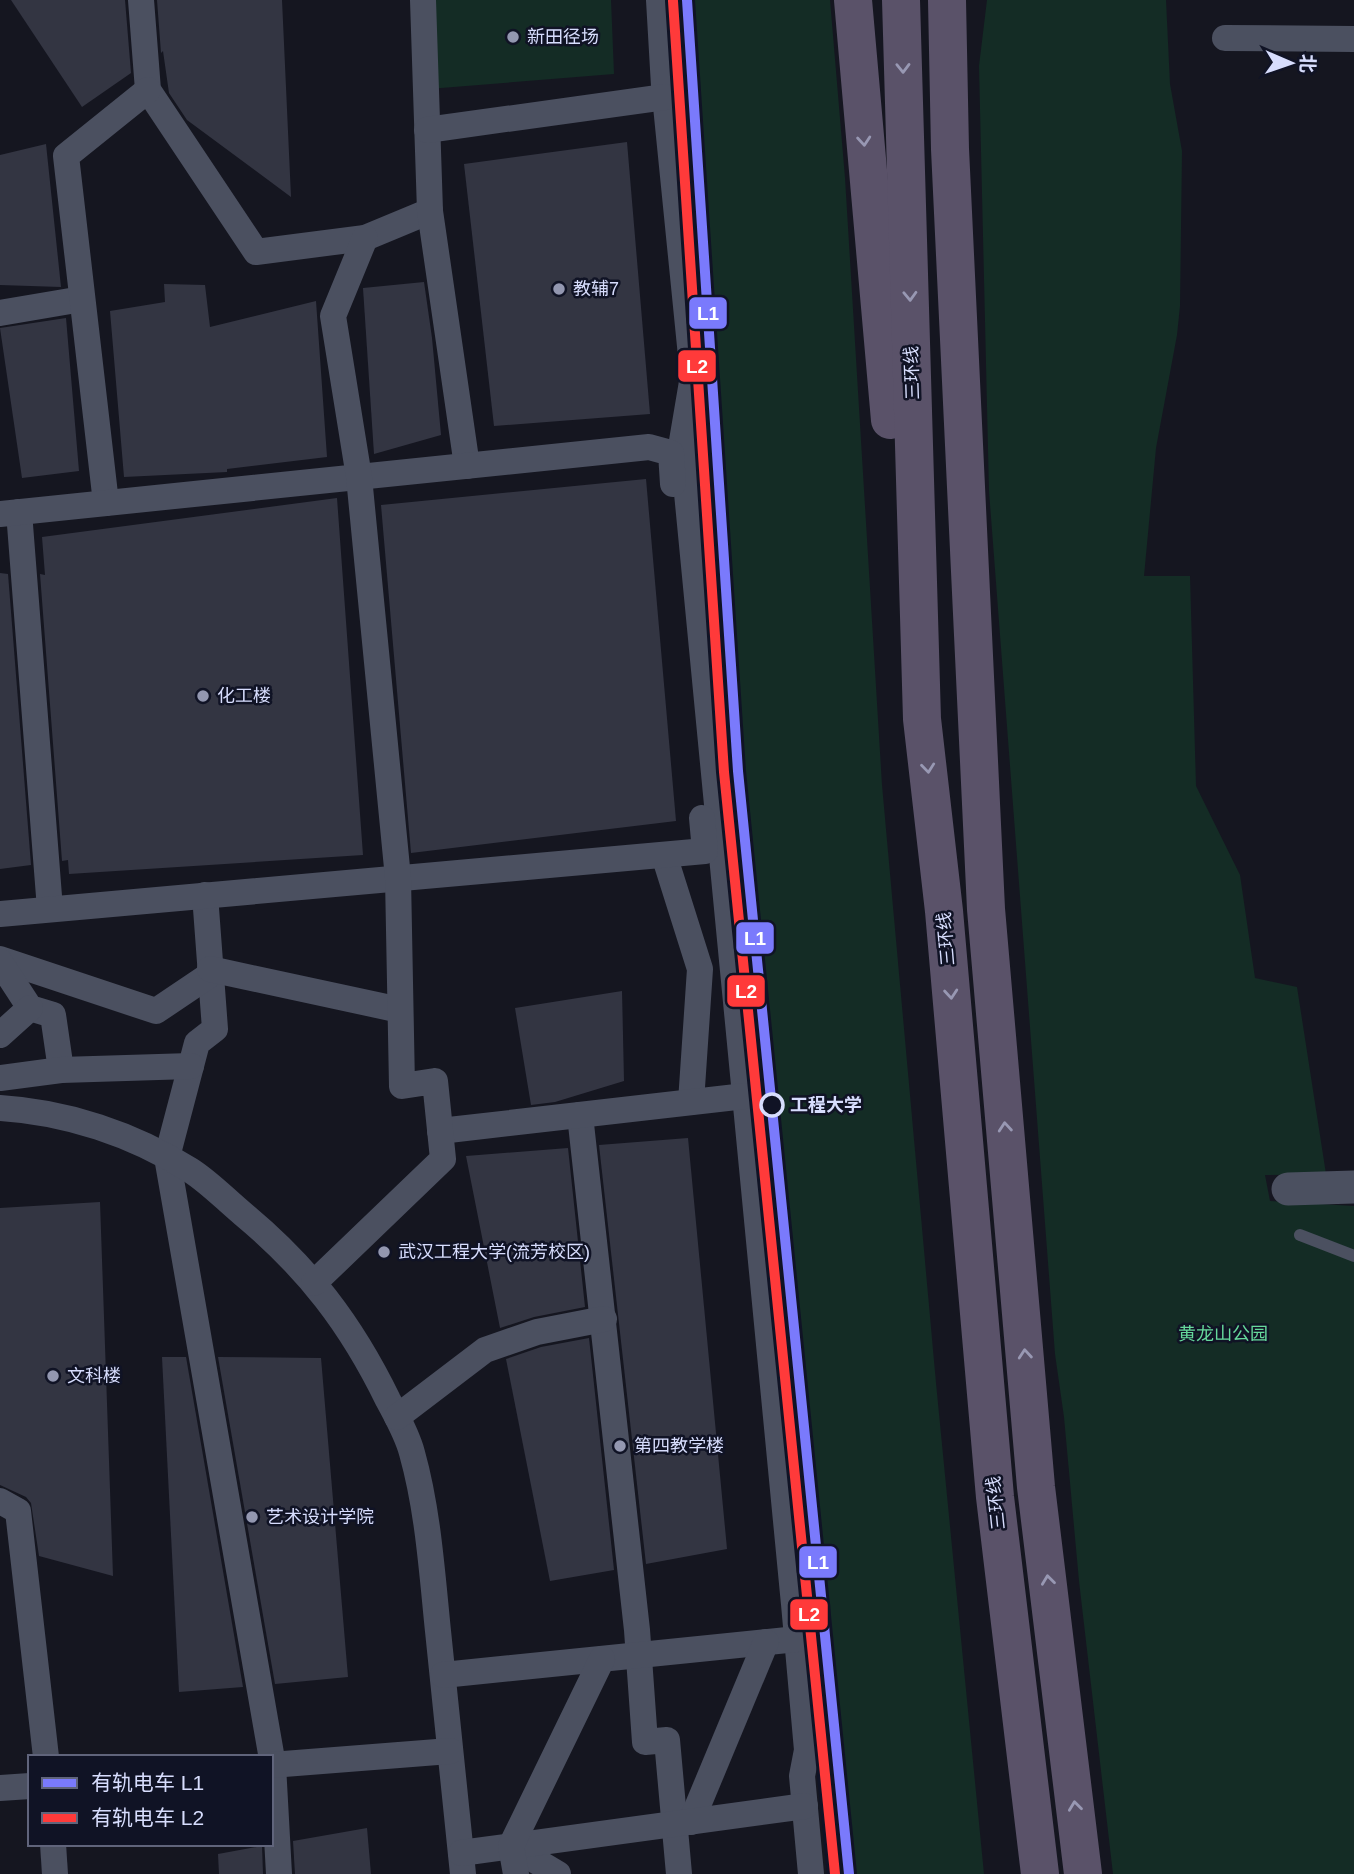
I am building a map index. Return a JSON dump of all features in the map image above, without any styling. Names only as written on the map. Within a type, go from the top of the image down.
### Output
[{"type":"highway","points":[[853,0],[880,320],[922,719]]},
{"type":"highway","name":"三环线","points":[[901,0],[922,719],[944,911],[995,1497],[1040,1874]]},
{"type":"highway","points":[[947,0],[949,108],[986,909],[1036,1487],[1083,1874]]},
{"type":"highway","points":[[949,108],[960,0]]},
{"type":"street","points":[[141,0],[148,90],[256,253],[365,238],[429,211]]},
{"type":"street","points":[[423,0],[429,211],[467,466]]},
{"type":"street","points":[[659,0],[665,97],[693,376],[682,441],[807,1750],[802,1776],[811,1874]]},
{"type":"street","points":[[1225,38],[1354,38]]},
{"type":"street","points":[[106,503],[65,156],[148,90]]},
{"type":"street","points":[[427,130],[665,97]]},
{"type":"street","points":[[314,1283],[443,1159],[435,1081],[402,1086],[398,878],[359,477],[333,316],[365,238]]},
{"type":"street","points":[[0,313],[82,299]]},
{"type":"street","points":[[0,914],[705,851],[671,453],[649,447],[10,513],[50,909]]},
{"type":"street","points":[[663,855],[700,969],[691,1102]]},
{"type":"street","points":[[205,895],[215,1029],[197,1043],[167,1157],[270,1755]]},
{"type":"street","points":[[0,961],[156,1011],[210,971],[401,1010]]},
{"type":"street","points":[[0,961],[30,1008],[53,1015],[61,1070]]},
{"type":"street","points":[[700,969],[733,965]]},
{"type":"street","points":[[0,1035],[30,1008]]},
{"type":"street","points":[[0,1078],[61,1070],[191,1066]]},
{"type":"street","points":[[440,1131],[746,1096]]},
{"type":"street","points":[[0,1108],[33,1110],[64,1116],[167,1157],[217,1190],[269,1235],[340,1314],[376,1374],[412,1451],[433,1583],[462,1864],[511,1846],[805,1806]]},
{"type":"street","points":[[580,1115],[639,1655],[645,1742],[667,1740],[682,1823],[679,1874]]},
{"type":"street","points":[[1289,1189],[1354,1187]]},
{"type":"street","points":[[397,1417],[485,1350],[537,1332],[604,1319]]},
{"type":"street","points":[[0,1501],[18,1511],[46,1755]]},
{"type":"street","points":[[443,1675],[797,1639]]},
{"type":"street","points":[[682,1823],[766,1642]]},
{"type":"street","points":[[516,1874],[511,1846],[602,1658]]},
{"type":"street","points":[[273,1765],[450,1751]]},
{"type":"street","points":[[273,1781],[279,1874]]},
{"type":"street","points":[[0,1788],[28,1786]]},
{"type":"street","points":[[53,1846],[55,1874]]},
{"type":"street","points":[[511,1846],[558,1874]]},
{"type":"lane","points":[[1300,1235],[1354,1256]]},
{"type":"green space","name":"新田径场","points":[[412,0],[611,0],[614,74],[416,90]]},
{"type":"green space","points":[[648,0],[830,0],[845,178],[882,785],[984,1874],[836,1874],[809,1656]]},
{"type":"green space","name":"黄龙山公园","points":[[987,0],[1166,0],[1170,84],[1182,151],[1180,306],[1156,448],[1144,576],[1190,576],[1196,786],[1240,875],[1255,978],[1297,987],[1326,1174],[1265,1175],[1270,1201],[1354,1206],[1354,1874],[1113,1874],[1055,1354],[989,491],[979,66]]},
{"type":"building","points":[[11,0],[125,0],[131,73],[82,107]]},
{"type":"building","points":[[157,0],[282,0],[291,197],[187,120],[169,93],[163,51],[161,53]]},
{"type":"building","name":"教辅7","points":[[627,142],[650,414],[494,426],[464,164]]},
{"type":"building","points":[[46,144],[61,287],[0,285],[0,155]]},
{"type":"building","points":[[424,282],[441,435],[374,454],[363,288]]},
{"type":"building","points":[[164,284],[205,285],[210,327],[316,301],[327,457],[227,469],[227,472],[124,477],[110,311],[165,302]]},
{"type":"building","points":[[66,318],[79,471],[22,478],[0,328]]},
{"type":"building","points":[[646,479],[676,821],[411,853],[381,505]]},
{"type":"building","name":"化工楼","points":[[337,498],[363,855],[69,874],[68,860],[62,861],[40,574],[45,575],[42,537]]},
{"type":"building","points":[[0,573],[8,574],[31,865],[0,869]]},
{"type":"building","points":[[622,991],[624,1081],[555,1102],[531,1105],[515,1008]]},
{"type":"building","points":[[688,1138],[727,1549],[646,1564],[599,1145]]},
{"type":"building","points":[[568,1148],[585,1307],[534,1317],[500,1328],[466,1156]]},
{"type":"building","name":"文科楼","points":[[100,1202],[113,1576],[39,1556],[31,1503],[26,1497],[0,1485],[0,1208]]},
{"type":"building","points":[[589,1338],[614,1570],[550,1581],[506,1359],[541,1347]]},
{"type":"building","points":[[162,1357],[186,1357],[243,1687],[179,1692]]},
{"type":"building","points":[[218,1357],[321,1358],[348,1677],[275,1684]]},
{"type":"building","points":[[367,1828],[371,1874],[295,1874],[293,1841]]},
{"type":"building","points":[[262,1846],[263,1874],[219,1874],[218,1854]]},
{"type":"tram line","name":"L1","points":[[687,0],[738,771],[849,1874]]},
{"type":"tram line","name":"L2","points":[[673,1],[724,772],[835,1874]]},
{"type":"place","name":"新田径场","points":[[513,37]]},
{"type":"place","name":"教辅7","points":[[559,289]]},
{"type":"place","name":"化工楼","points":[[203,696]]},
{"type":"place","name":"工程大学","points":[[772,1105]]},
{"type":"place","name":"武汉工程大学(流芳校区)","points":[[384,1252]]},
{"type":"place","name":"文科楼","points":[[53,1376]]},
{"type":"place","name":"第四教学楼","points":[[620,1446]]},
{"type":"place","name":"艺术设计学院","points":[[252,1517]]}]
